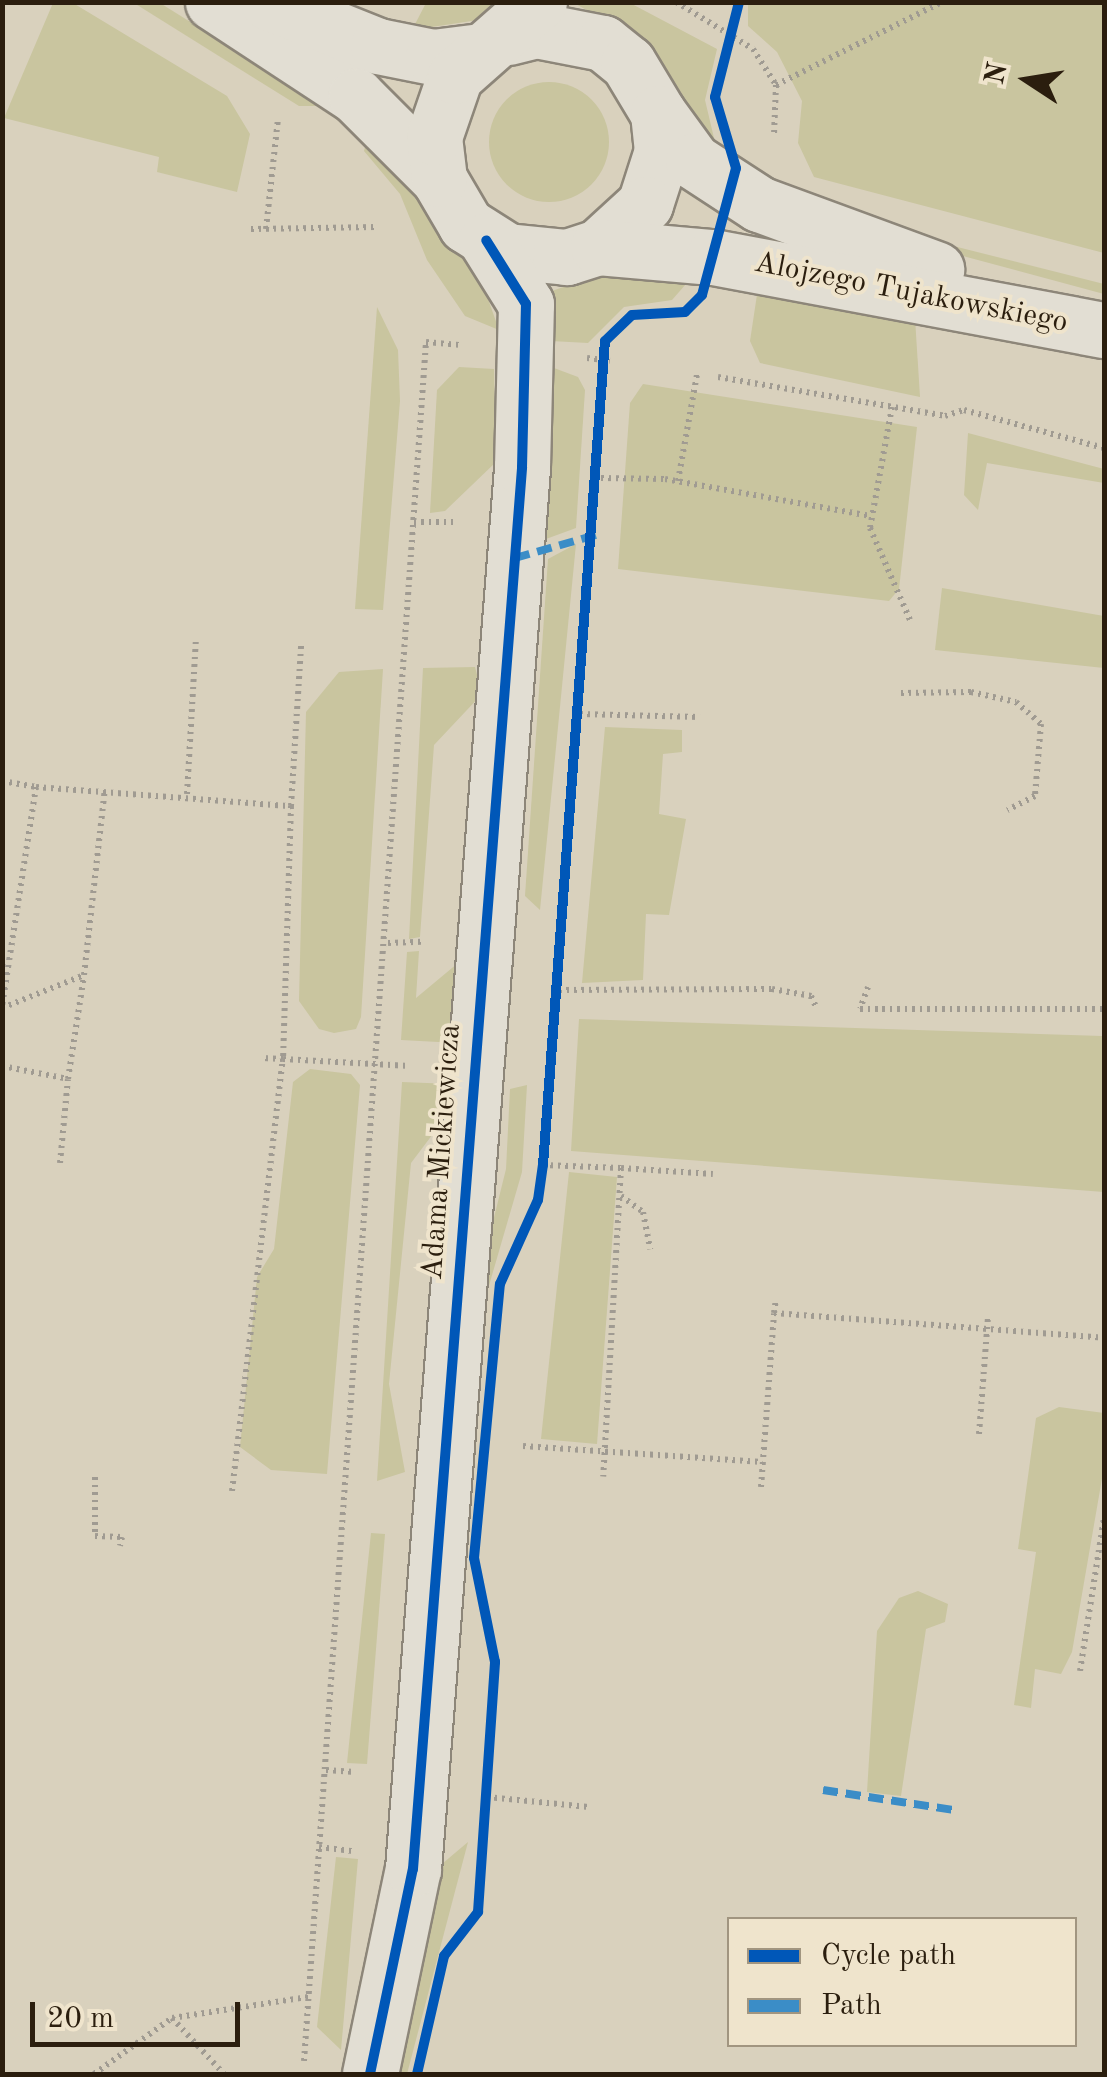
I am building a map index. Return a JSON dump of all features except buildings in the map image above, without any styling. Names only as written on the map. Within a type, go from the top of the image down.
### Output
[{"type":"street","points":[[213,2],[356,96],[439,179],[486,240],[537,258],[598,247],[645,204],[662,151],[658,113],[628,63],[603,43],[536,30],[509,30],[433,57],[378,46],[268,2]]},
{"type":"street","points":[[439,179],[441,103],[509,30]]},
{"type":"street","name":"Alojzego Tujakowskiego","points":[[658,113],[693,161],[759,204],[1104,327]]},
{"type":"street","name":"Adama Mickiewicza","points":[[370,2074],[414,1859],[522,467],[526,304],[486,240]]},
{"type":"street","name":"Alojzego Tujakowskiego","points":[[598,247],[729,259],[1104,327]]},
{"type":"path","points":[[676,2],[694,6],[734,26],[776,85],[773,143]]},
{"type":"path","points":[[776,85],[942,2]]},
{"type":"path","points":[[728,50],[734,26]]},
{"type":"path","points":[[266,229],[279,108]]},
{"type":"path","points":[[251,229],[376,227]]},
{"type":"path","points":[[605,341],[610,361]]},
{"type":"path","points":[[316,2065],[303,2060],[380,1064],[426,342],[466,346]]},
{"type":"path","points":[[678,481],[697,374]]},
{"type":"path","points":[[718,377],[892,407],[964,410],[1104,448]]},
{"type":"path","points":[[892,407],[870,516],[876,558],[910,620]]},
{"type":"path","points":[[601,478],[678,481],[870,516]]},
{"type":"path","points":[[187,794],[196,639]]},
{"type":"path","points":[[232,1491],[283,1059],[301,645]]},
{"type":"path","points":[[901,693],[971,692],[1016,702],[1041,724],[1035,796],[1007,810]]},
{"type":"path","points":[[580,714],[700,717]]},
{"type":"path","points":[[2,781],[36,787],[187,794],[292,806]]},
{"type":"path","points":[[2,1007],[36,787]]},
{"type":"path","points":[[60,1162],[104,789]]},
{"type":"path","points":[[2,1007],[84,975]]},
{"type":"path","points":[[559,990],[730,986],[811,996],[817,1010]]},
{"type":"path","points":[[868,986],[860,1009],[1104,1009]]},
{"type":"path","points":[[262,1058],[380,1064]]},
{"type":"path","points":[[2,1066],[68,1079]]},
{"type":"path","points":[[543,1166],[713,1174]]},
{"type":"path","points":[[603,1476],[621,1168]]},
{"type":"path","points":[[621,1196],[643,1212],[650,1249]]},
{"type":"path","points":[[760,1487],[776,1299]]},
{"type":"path","points":[[774,1313],[1104,1338]]},
{"type":"path","points":[[979,1434],[988,1316]]},
{"type":"path","points":[[610,1344],[622,1340]]},
{"type":"path","points":[[522,1446],[604,1455],[762,1462]]},
{"type":"path","points":[[95,1477],[95,1536],[122,1537],[120,1546]]},
{"type":"path","points":[[1080,1671],[1104,1516]]},
{"type":"path","points":[[487,1797],[589,1807]]},
{"type":"path","points":[[94,2074],[172,2018],[308,1997]]},
{"type":"path","points":[[172,2018],[224,2074]]},
{"type":"shaded area","points":[[748,2],[1104,3],[1104,253],[814,177],[798,143],[802,101],[777,52],[748,26]]},
{"type":"shaded area","points":[[53,3],[73,3],[227,96],[250,134],[237,192],[157,172],[159,157],[4,118]]},
{"type":"shaded area","points":[[134,3],[160,3],[325,106],[299,106]]},
{"type":"shaded area","points":[[426,3],[501,3],[478,20],[412,30]]},
{"type":"shaded area","points":[[574,3],[630,3],[717,49],[705,100],[718,155],[646,43]]},
{"type":"shaded area","points":[[549,82],[572,87],[591,100],[604,119],[609,142],[604,165],[591,184],[572,197],[549,202],[526,197],[507,184],[494,165],[489,142],[494,119],[507,100],[526,87]]},
{"type":"shaded area","points":[[369,132],[481,279],[499,330],[465,316],[427,260],[400,194],[364,151]]},
{"type":"shaded area","points":[[882,228],[1104,284],[1104,294],[948,252]]},
{"type":"shaded area","points":[[603,273],[693,276],[672,300],[624,307],[588,343],[551,341],[552,291]]},
{"type":"shaded area","points":[[758,288],[915,318],[920,397],[760,363],[750,341]]},
{"type":"shaded area","points":[[377,307],[398,350],[400,401],[383,610],[355,609]]},
{"type":"shaded area","points":[[459,367],[494,369],[496,462],[445,511],[430,513],[437,390]]},
{"type":"shaded area","points":[[554,368],[578,377],[585,390],[576,528],[546,539]]},
{"type":"shaded area","points":[[643,384],[917,427],[899,589],[889,601],[618,569],[630,403]]},
{"type":"shaded area","points":[[968,433],[1104,469],[1104,483],[987,463],[978,510],[964,495]]},
{"type":"shaded area","points":[[576,544],[540,910],[525,896],[548,559]]},
{"type":"shaded area","points":[[942,588],[1104,616],[1104,668],[935,650]]},
{"type":"shaded area","points":[[475,667],[482,694],[434,745],[420,937],[409,939],[423,668]]},
{"type":"shaded area","points":[[383,669],[361,1017],[356,1029],[334,1033],[319,1029],[299,1001],[306,712],[339,672]]},
{"type":"shaded area","points":[[605,727],[682,730],[682,752],[663,754],[659,814],[686,819],[669,915],[646,914],[643,980],[582,983]]},
{"type":"shaded area","points":[[419,951],[416,998],[458,963],[457,1043],[401,1040],[407,952]]},
{"type":"shaded area","points":[[579,1019],[1102,1036],[1104,1026],[1104,1192],[571,1151]]},
{"type":"shaded area","points":[[310,1069],[351,1074],[360,1085],[327,1474],[271,1470],[240,1447],[257,1277],[274,1249],[293,1082]]},
{"type":"shaded area","points":[[402,1082],[452,1084],[451,1110],[411,1163],[389,1384],[405,1472],[377,1481]]},
{"type":"shaded area","points":[[527,1085],[522,1172],[488,1289],[477,1422],[469,1416],[485,1254],[506,1169],[510,1089]]},
{"type":"shaded area","points":[[569,1172],[617,1177],[597,1444],[541,1439]]},
{"type":"shaded area","points":[[1059,1407],[1104,1413],[1104,1467],[1072,1652],[1061,1674],[1035,1669],[1031,1708],[1014,1705],[1036,1552],[1018,1549],[1036,1418]]},
{"type":"shaded area","points":[[371,1533],[385,1534],[367,1764],[347,1763]]},
{"type":"shaded area","points":[[918,1591],[948,1604],[945,1622],[926,1629],[901,1796],[867,1792],[877,1631],[899,1598]]},
{"type":"shaded area","points":[[468,1842],[407,2074],[397,2074],[436,1869]]},
{"type":"shaded area","points":[[336,1857],[358,1859],[341,2050],[317,2027]]},
{"type":"marked path","points":[[515,558],[596,535]]},
{"type":"marked path","points":[[823,1790],[954,1810]]},
{"type":"cycle path","points":[[417,2074],[444,1956],[478,1912],[495,1662],[474,1558],[500,1284],[538,1200],[543,1165],[605,341],[632,315],[685,312],[702,295],[736,168],[715,97],[739,2]]},
{"type":"cycle path","points":[[370,2074],[413,1869],[522,467],[526,304],[486,240]]}]
